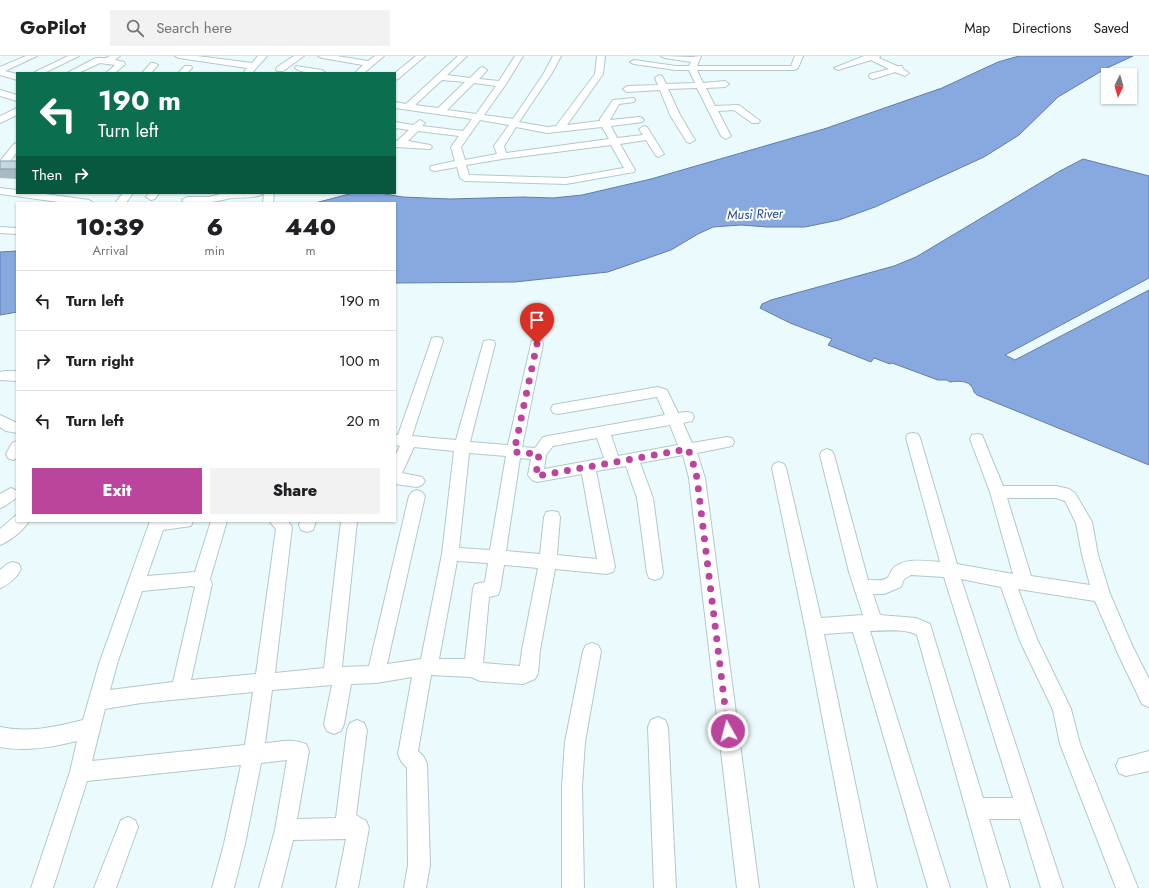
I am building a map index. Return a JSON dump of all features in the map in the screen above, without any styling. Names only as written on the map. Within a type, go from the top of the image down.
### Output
[{"type":"street","points":[[0,71],[33,56]]},
{"type":"street","points":[[40,72],[75,56]]},
{"type":"street","points":[[107,61],[116,56]]},
{"type":"street","points":[[183,56],[253,66]]},
{"type":"street","points":[[248,72],[263,56]]},
{"type":"street","points":[[280,69],[300,56]]},
{"type":"street","points":[[322,56],[370,64]]},
{"type":"street","points":[[359,72],[380,56]]},
{"type":"street","points":[[396,76],[421,56]]},
{"type":"street","points":[[401,106],[441,76],[462,56]]},
{"type":"street","points":[[519,56],[502,84],[476,117],[456,147],[462,162],[465,178],[566,181],[630,170],[606,124],[605,119],[616,102],[635,110]]},
{"type":"street","points":[[502,156],[499,146],[548,73],[557,56]]},
{"type":"street","points":[[559,129],[599,74],[601,56]]},
{"type":"street","points":[[665,56],[696,58],[692,69],[699,86],[726,136]]},
{"type":"street","points":[[634,62],[692,69],[763,65],[794,68],[799,56]]},
{"type":"street","points":[[838,68],[872,56],[895,69]]},
{"type":"street","points":[[74,72],[99,60],[121,64],[111,72]]},
{"type":"street","points":[[147,72],[154,65]]},
{"type":"street","points":[[299,68],[311,72]]},
{"type":"street","points":[[873,76],[895,69],[906,69]]},
{"type":"street","points":[[398,144],[483,70]]},
{"type":"street","points":[[0,71],[16,77]]},
{"type":"street","points":[[441,76],[502,84]]},
{"type":"street","points":[[658,76],[675,115],[690,140]]},
{"type":"street","points":[[659,154],[635,110],[626,86],[662,87],[725,84]]},
{"type":"street","points":[[0,93],[16,98]]},
{"type":"street","points":[[728,100],[755,121]]},
{"type":"street","points":[[401,106],[514,123],[547,130],[606,124],[635,110]]},
{"type":"street","points":[[711,109],[736,107]]},
{"type":"street","points":[[0,120],[16,112]]},
{"type":"street","points":[[0,120],[14,123]]},
{"type":"street","points":[[0,124],[14,123]]},
{"type":"street","points":[[396,125],[464,134]]},
{"type":"street","points":[[534,152],[547,130]]},
{"type":"street","points":[[435,168],[502,156],[649,137]]},
{"type":"street","points":[[398,144],[427,147]]},
{"type":"street","points":[[1,164],[16,147]]},
{"type":"street","points":[[1,164],[16,164]]},
{"type":"street","points":[[0,191],[16,193]]},
{"type":"street","points":[[24,194],[82,202]]},
{"type":"street","points":[[121,202],[127,194]]},
{"type":"street","points":[[191,194],[187,200],[223,198],[251,194]]},
{"type":"street","points":[[0,230],[16,231]]},
{"type":"street","points":[[396,468],[402,440],[438,341]]},
{"type":"street","points":[[415,888],[420,865],[417,764],[408,754],[450,554],[462,446],[489,344]]},
{"type":"street","points":[[473,668],[481,589],[492,590],[514,452],[537,344]]},
{"type":"street","points":[[558,409],[658,392],[662,393],[681,418],[688,449],[697,478],[748,888]]},
{"type":"street","points":[[681,418],[548,441],[539,454],[536,475],[588,468],[727,442]]},
{"type":"street","points":[[602,431],[613,463]]},
{"type":"street","points":[[913,438],[950,570],[1052,888]]},
{"type":"street","points":[[977,439],[998,492],[1029,641],[1062,709],[1070,744],[1127,888]]},
{"type":"street","points":[[402,440],[539,454]]},
{"type":"street","points":[[827,455],[857,572],[863,587],[867,623],[939,888]]},
{"type":"street","points":[[631,460],[645,498],[655,573]]},
{"type":"street","points":[[450,554],[607,567],[588,468]]},
{"type":"street","points":[[779,468],[814,627],[866,888]]},
{"type":"street","points":[[376,674],[417,489],[396,478]]},
{"type":"street","points":[[998,492],[1056,492],[1064,493],[1070,496],[1084,522],[1090,555],[1101,594],[1125,650],[1149,698]]},
{"type":"street","points":[[98,701],[141,694],[180,690],[376,674],[426,666],[473,668],[480,672],[523,675],[529,673],[531,650],[548,561],[552,517]]},
{"type":"street","points":[[0,538],[20,522]]},
{"type":"street","points":[[42,888],[80,772],[90,728],[108,664],[157,522]]},
{"type":"street","points":[[180,690],[204,584],[201,580],[218,522]]},
{"type":"street","points":[[223,888],[232,858],[253,754],[284,527],[278,522]]},
{"type":"street","points":[[334,724],[349,522]]},
{"type":"street","points":[[0,580],[14,569]]},
{"type":"street","points":[[863,587],[884,587],[895,582],[897,574],[904,570],[950,570],[1101,594]]},
{"type":"street","points":[[136,584],[201,580]]},
{"type":"street","points":[[814,627],[867,623],[916,625],[924,630],[1000,888]]},
{"type":"street","points":[[573,888],[572,786],[575,742],[592,650]]},
{"type":"street","points":[[658,727],[665,888]]},
{"type":"street","points":[[0,737],[8,740],[28,740],[90,728]]},
{"type":"street","points":[[357,730],[346,815],[347,821],[359,828]]},
{"type":"street","points":[[80,772],[293,750],[299,751],[285,830],[270,888]]},
{"type":"street","points":[[1126,766],[1149,761]]},
{"type":"street","points":[[976,808],[1026,809]]},
{"type":"street","points":[[106,888],[128,827]]},
{"type":"street","points":[[285,830],[359,828]]},
{"type":"street","points":[[347,888],[359,828]]},
{"type":"water","name":"Musi River","points":[[1019,56],[1133,56],[1107,68],[1101,68],[1101,71],[1058,97],[1019,135],[984,157],[875,207],[839,220],[805,227],[741,225],[713,227],[671,250],[608,272],[515,282],[396,283],[396,202],[319,202],[349,194],[385,194],[403,197],[450,199],[523,197],[553,198],[582,195],[651,179],[827,128],[942,88],[998,62]]},
{"type":"water","points":[[1083,159],[1149,176],[1149,278],[1005,355],[1015,360],[1149,290],[1149,465],[977,395],[968,383],[938,380],[874,358],[871,362],[828,345],[832,339],[790,323],[760,308],[762,304],[771,300],[894,266],[916,257],[1060,171]]},
{"type":"water","points":[[16,251],[16,312],[0,315],[0,252]]},
{"type":"building","points":[[0,161],[16,161],[16,169],[0,169]]},
{"type":"route","points":[[537,344],[514,452],[539,454],[537,476],[688,449],[697,478],[728,731]]}]
